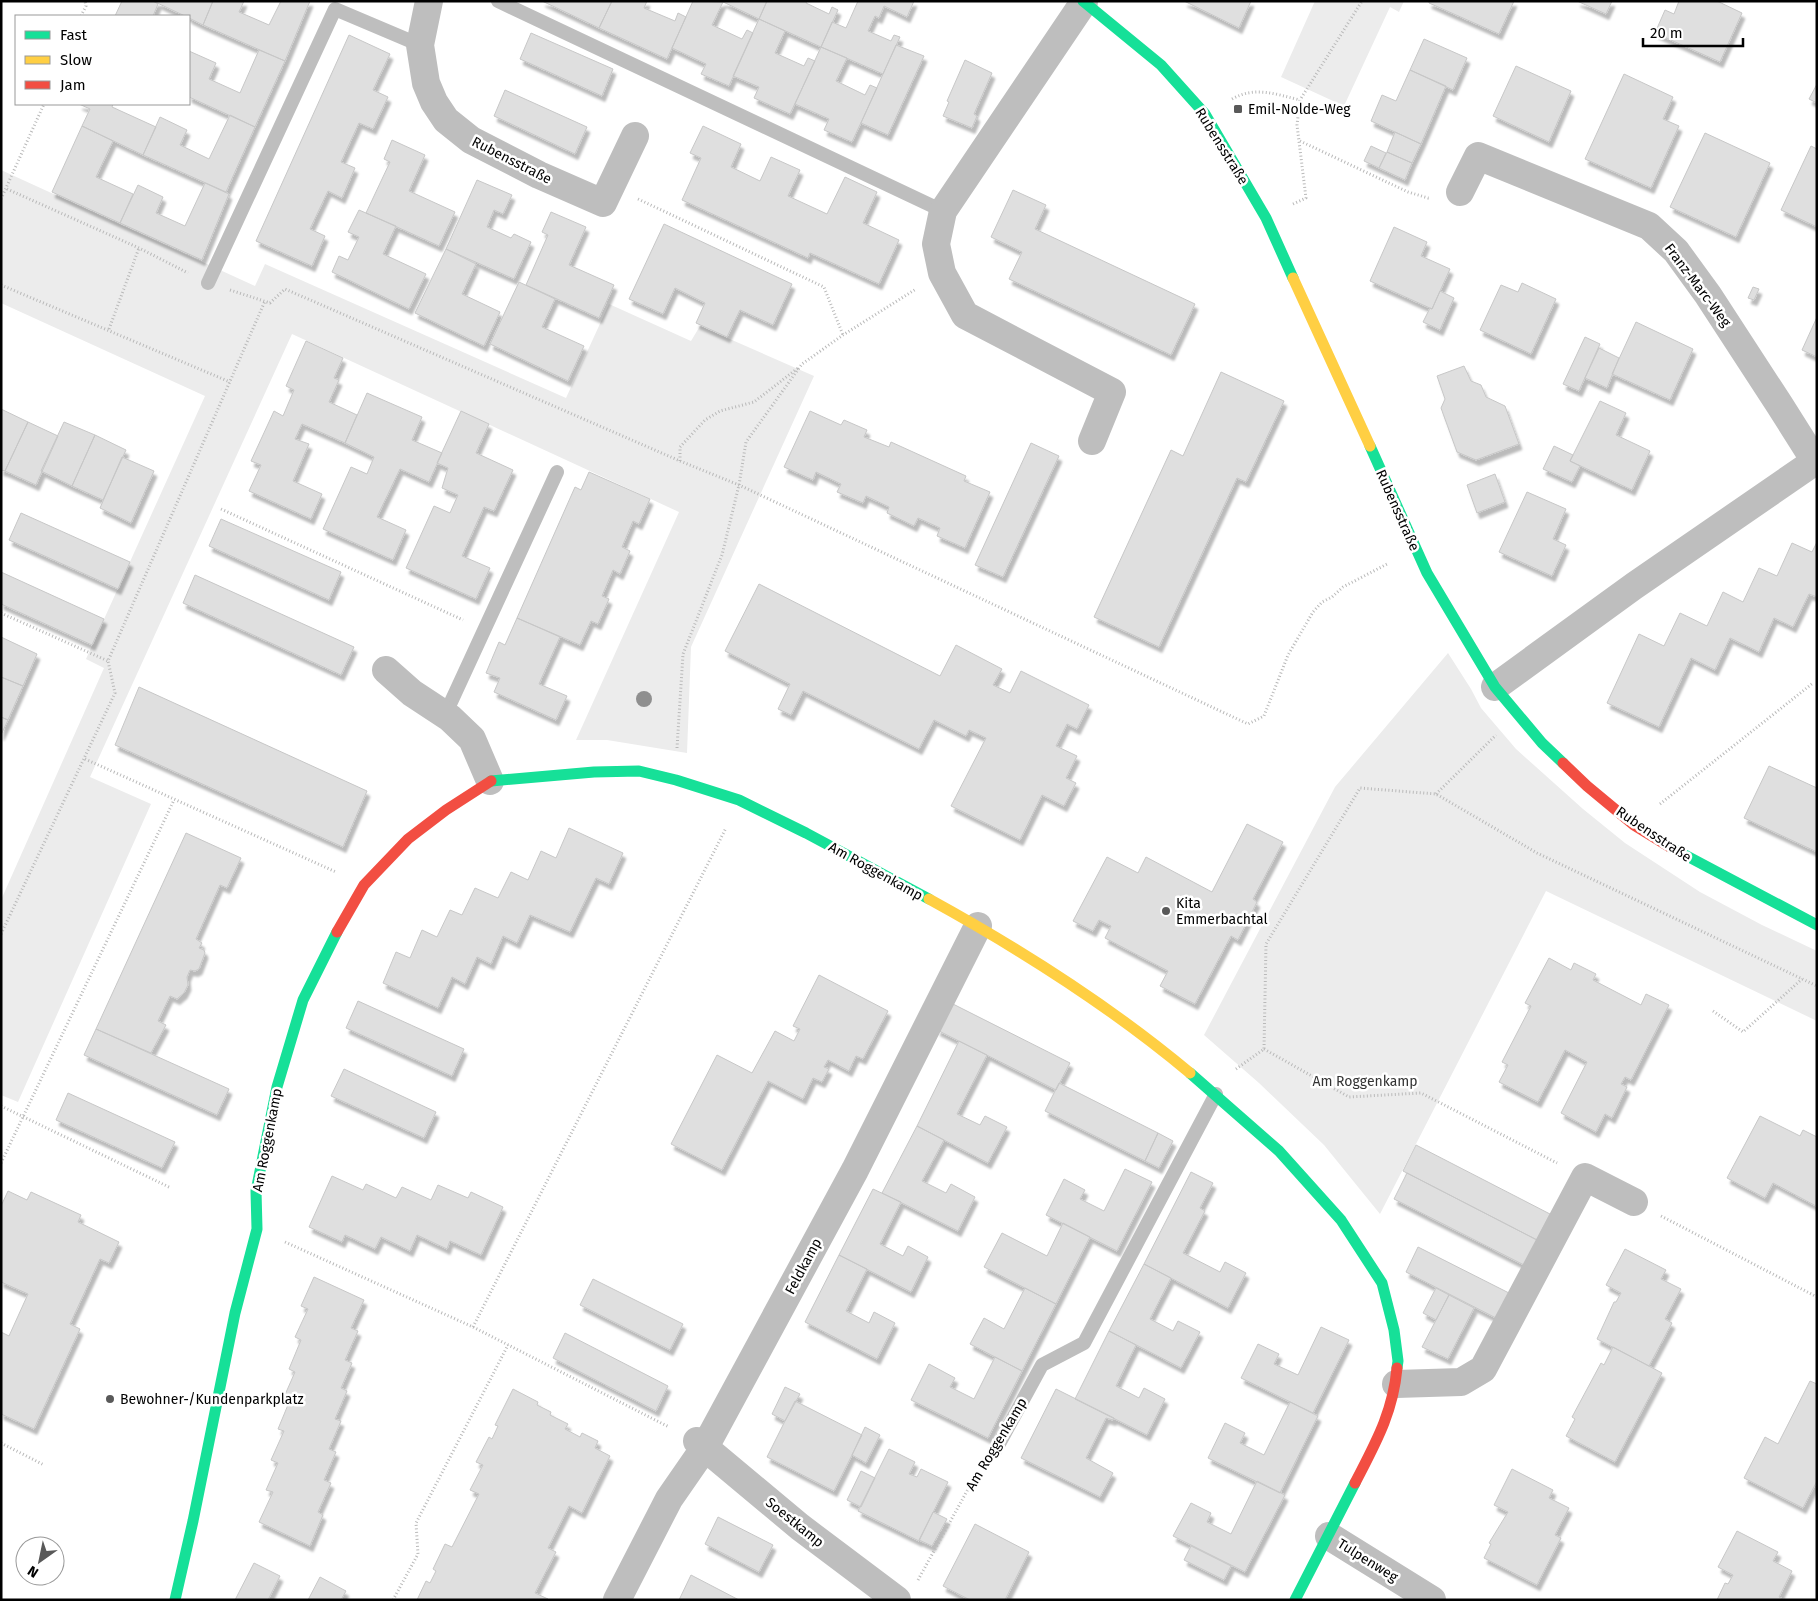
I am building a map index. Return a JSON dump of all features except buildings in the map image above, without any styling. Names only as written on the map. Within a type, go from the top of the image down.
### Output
[{"type":"street","name":"Rubensstraße","points":[[429,1],[420,45],[426,83],[434,102],[446,120],[471,140],[539,175],[604,202],[635,136]]},
{"type":"street","name":"Rubensstraße","points":[[1092,441],[1112,392],[965,315],[942,273],[936,244],[943,211],[1083,1],[1161,65],[1205,114],[1266,218],[1427,573],[1495,687],[1542,743],[1587,786],[1634,825],[1682,855],[1817,926]]},
{"type":"street","name":"Franz-Marc-Weg","points":[[1460,192],[1478,156],[1649,226],[1676,251],[1708,295],[1816,460],[1649,575],[1495,687]]},
{"type":"street","points":[[386,670],[412,693],[456,723],[472,739],[490,781]]},
{"type":"street","name":"Am Roggenkamp","points":[[175,1600],[193,1521],[235,1312],[258,1229],[256,1191],[277,1087],[303,1000],[340,926],[364,885],[408,840],[446,810],[490,781],[511,778],[639,771],[676,780],[739,800],[806,833],[978,926],[1157,1045],[1279,1151],[1341,1220],[1382,1283],[1394,1330],[1398,1361],[1396,1384],[1386,1422],[1295,1600]]},
{"type":"street","name":"Feldkamp","points":[[617,1600],[669,1499],[855,1170],[978,926]]},
{"type":"street","points":[[1396,1384],[1461,1382],[1483,1369],[1585,1177],[1634,1202]]},
{"type":"street","name":"Soestkamp","points":[[701,1444],[800,1527],[907,1591]]},
{"type":"street","name":"Tulpenweg","points":[[1329,1536],[1432,1600]]},
{"type":"lane","points":[[498,1],[943,211]]},
{"type":"lane","points":[[208,283],[334,5],[420,45]]},
{"type":"lane","points":[[445,715],[557,472]]},
{"type":"lane","name":"Am Roggenkamp","points":[[994,1453],[1042,1365],[1084,1343],[1212,1091]]},
{"type":"path","points":[[82,15],[86,6],[85,1]]},
{"type":"path","points":[[1266,218],[1306,198],[1297,126],[1300,100],[1362,1]]},
{"type":"path","points":[[1205,114],[1244,93],[1274,93],[1300,100]]},
{"type":"path","points":[[1,199],[44,105]]},
{"type":"path","points":[[1299,141],[1408,192],[1428,198],[1460,192]]},
{"type":"path","points":[[611,187],[824,287],[843,335]]},
{"type":"path","points":[[6,189],[139,248],[208,283],[270,303],[285,289],[680,462],[739,485],[1248,724],[1264,716],[1288,655],[1313,612],[1322,602],[1343,588],[1415,549]]},
{"type":"path","points":[[109,330],[139,248]]},
{"type":"path","points":[[680,462],[680,447],[705,420],[720,411],[754,402],[843,335],[942,273]]},
{"type":"path","points":[[1,284],[230,382]]},
{"type":"path","points":[[1,934],[115,693],[108,661],[265,301]]},
{"type":"path","points":[[676,780],[683,654],[722,555],[739,485],[746,442],[802,364]]},
{"type":"path","points":[[221,509],[484,630]]},
{"type":"path","points":[[1,613],[108,661]]},
{"type":"path","points":[[1634,825],[1813,683]]},
{"type":"path","points":[[1436,794],[1494,739],[1514,709]]},
{"type":"path","points":[[85,759],[364,885]]},
{"type":"path","points":[[1212,1091],[1264,1049],[1266,944],[1360,788],[1436,794],[1537,854],[1817,986]]},
{"type":"path","points":[[1,1163],[174,800]]},
{"type":"path","points":[[473,1327],[739,800]]},
{"type":"path","points":[[1713,1011],[1743,1032],[1802,979]]},
{"type":"path","points":[[1264,1049],[1348,1097],[1421,1093],[1585,1177]]},
{"type":"path","points":[[1,1106],[171,1188]]},
{"type":"path","points":[[1634,1202],[1817,1297]]},
{"type":"path","points":[[258,1229],[473,1327],[701,1444]]},
{"type":"path","points":[[393,1600],[418,1554],[416,1523],[508,1345]]},
{"type":"path","points":[[1,1443],[44,1465]]},
{"type":"path","name":"Am Roggenkamp","points":[[907,1591],[983,1462],[994,1453]]},
{"type":"green space","points":[[1315,1],[1404,1],[1399,12],[1390,7],[1344,106],[1281,77]]},
{"type":"green space","points":[[1,170],[255,286],[265,264],[566,398],[609,304],[691,341],[700,326],[814,376],[691,647],[687,753],[607,740],[576,740],[679,512],[292,334],[90,777],[151,804],[18,1102],[1,1095],[1,900],[104,668],[86,659],[205,396],[1,303]]},
{"type":"green space","points":[[1448,653],[1481,708],[1516,749],[1583,809],[1625,843],[1700,892],[1762,925],[1817,951],[1817,1021],[1546,891],[1380,1214],[1324,1145],[1259,1083],[1204,1035],[1335,787]]},
{"type":"traffic: fast","points":[[1083,1],[1161,65],[1205,114],[1266,218],[1293,278]]},
{"type":"traffic: fast","points":[[1370,446],[1427,573],[1495,687],[1542,743],[1563,763]]},
{"type":"traffic: fast","points":[[491,781],[594,772],[639,771],[676,780],[739,800],[806,833],[929,899]]},
{"type":"traffic: fast","points":[[1670,847],[1817,925]]},
{"type":"traffic: fast","points":[[175,1600],[235,1313],[257,1229],[256,1191],[277,1087],[303,1000],[337,932]]},
{"type":"traffic: fast","points":[[1190,1073],[1279,1151],[1341,1220],[1382,1283],[1394,1330],[1398,1361],[1397,1368]]},
{"type":"traffic: fast","points":[[1295,1600],[1355,1483]]},
{"type":"traffic: slow","points":[[1293,278],[1370,446]]},
{"type":"traffic: slow","points":[[929,899],[997,938],[1064,980],[1160,1048],[1190,1073]]},
{"type":"traffic: jam","points":[[1563,763],[1587,786],[1634,825],[1670,847]]},
{"type":"traffic: jam","points":[[337,932],[364,885],[408,839],[446,810],[491,781]]},
{"type":"traffic: jam","points":[[1355,1483],[1382,1428],[1392,1399],[1397,1368]]},
{"type":"place","name":"Emil-Nolde-Weg","points":[[1238,109]]},
{"type":"place","name":"Kita Emmerbachtal","points":[[1166,911]]},
{"type":"place","name":"Bewohner-/Kundenparkplatz","points":[[110,1399]]}]
